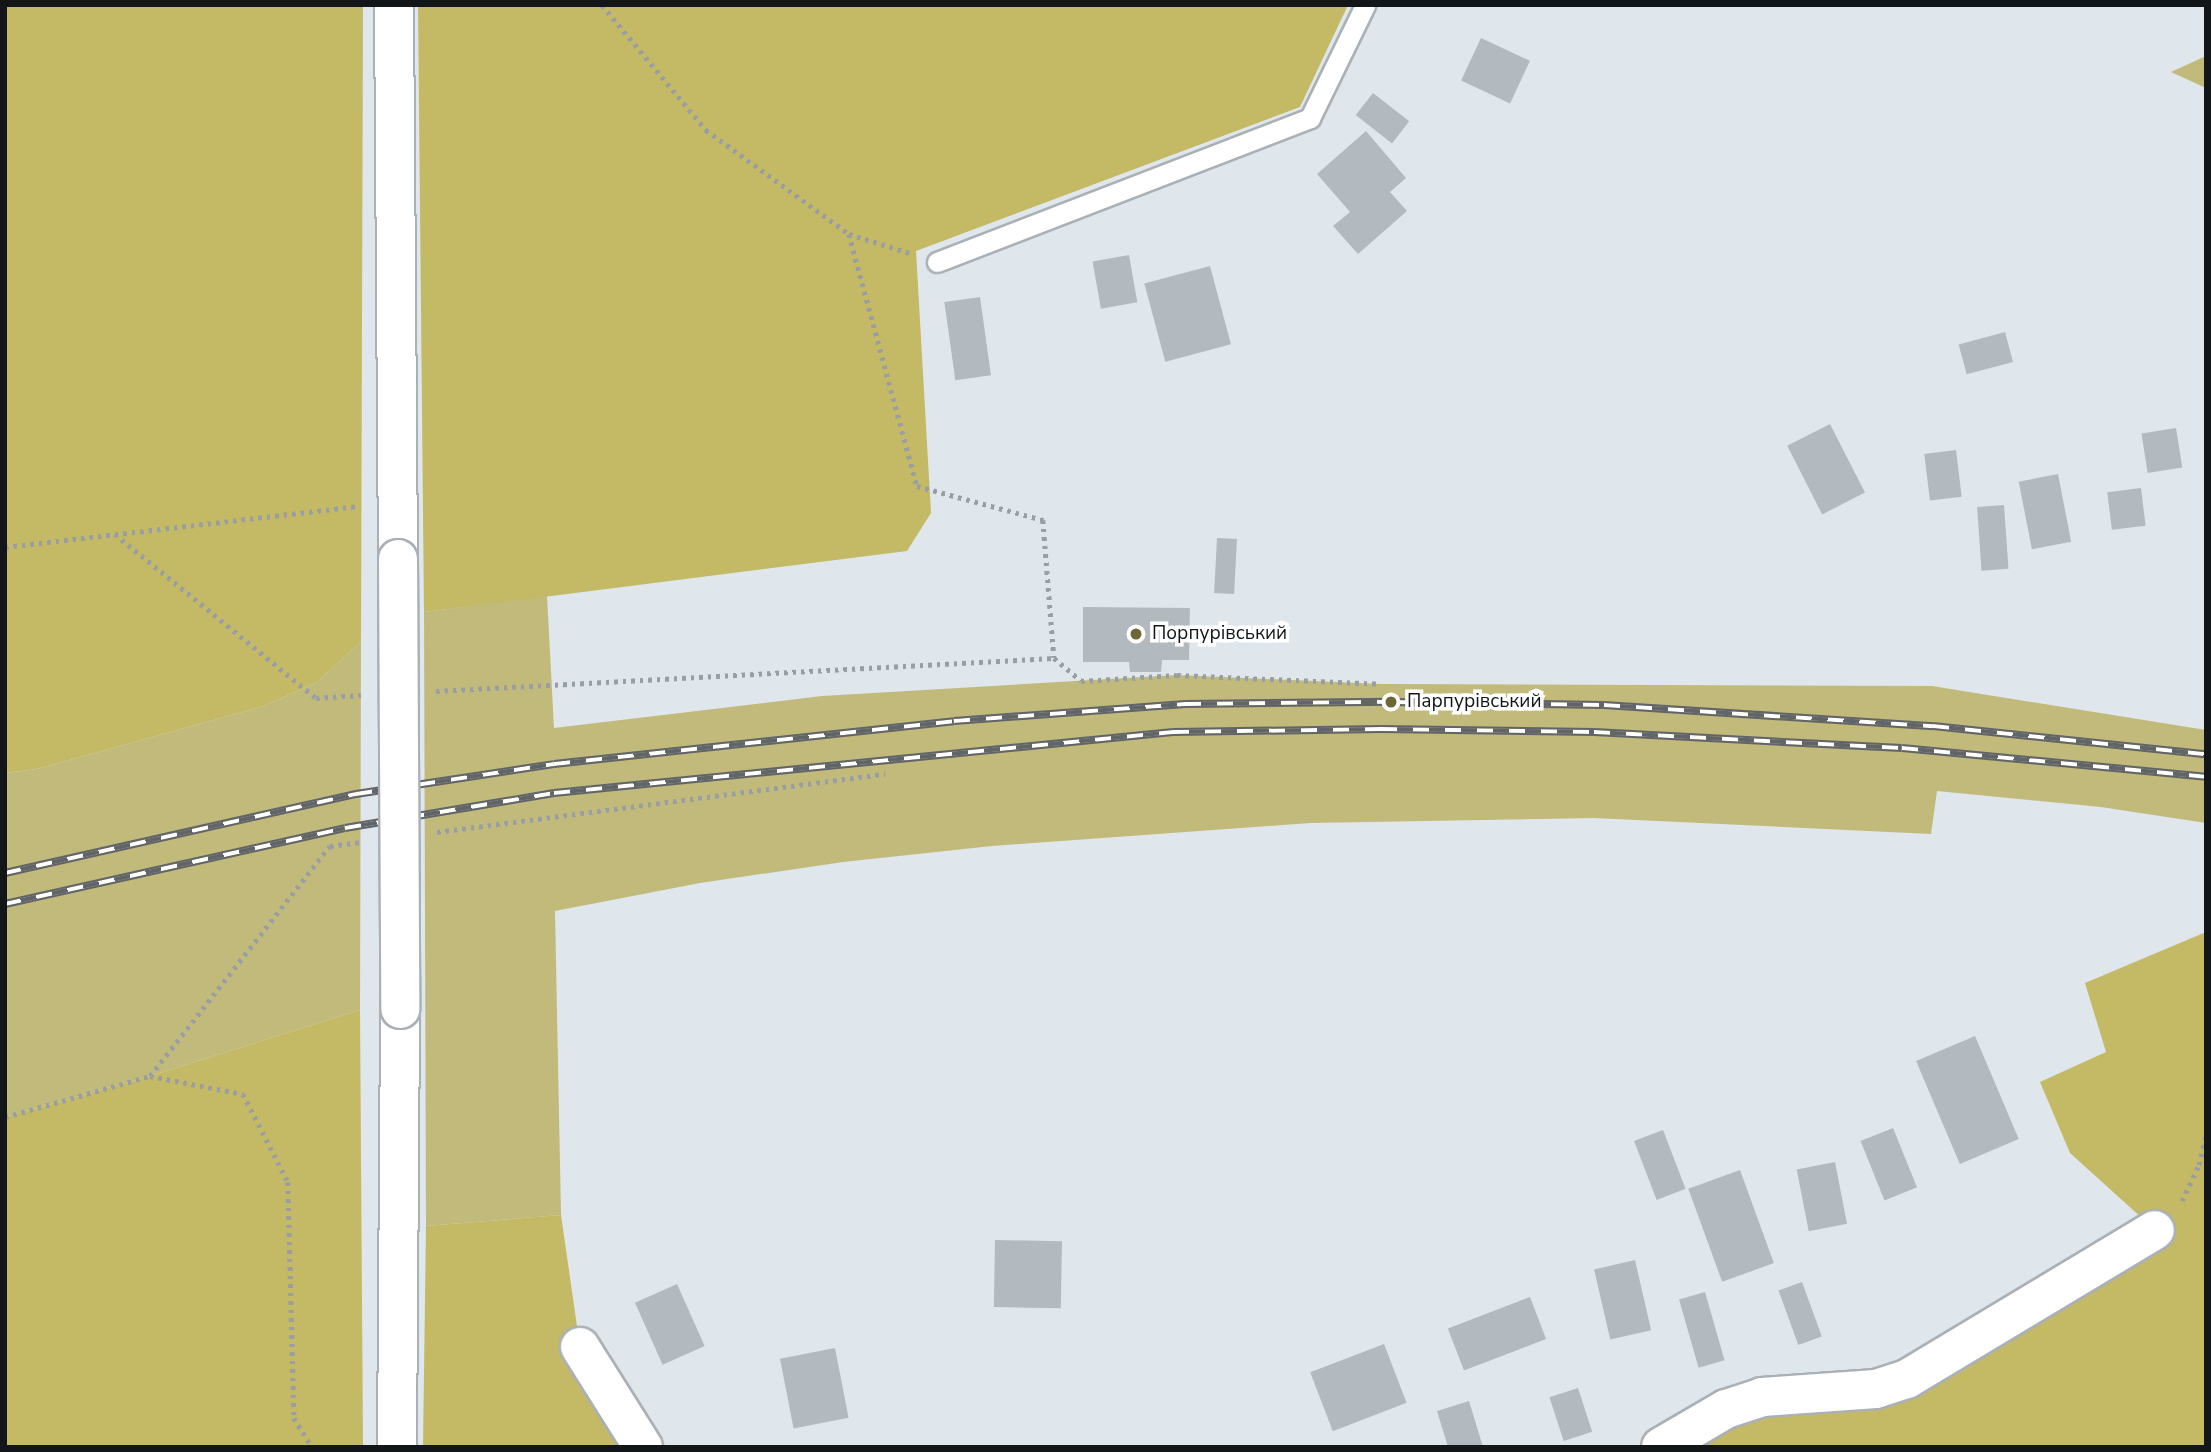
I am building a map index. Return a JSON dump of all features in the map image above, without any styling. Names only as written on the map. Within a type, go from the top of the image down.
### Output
[{"type":"main road","points":[[394,5],[400,1009],[397,1447]]},
{"type":"main road","points":[[1661,1447],[1726,1409],[1762,1398],[1875,1389],[1907,1379],[2155,1230]]},
{"type":"main road","points":[[580,1347],[643,1447]]},
{"type":"lane","points":[[937,262],[1310,118],[1365,5]]},
{"type":"path","points":[[602,5],[706,130],[849,234],[937,262]]},
{"type":"path","points":[[849,234],[917,486],[1044,520],[1054,658]]},
{"type":"path","points":[[5,547],[398,501]]},
{"type":"path","points":[[115,534],[316,698],[372,695]]},
{"type":"path","points":[[427,692],[1054,658],[1081,681],[1177,675],[1381,684]]},
{"type":"path","points":[[427,834],[885,774]]},
{"type":"path","points":[[150,1076],[330,846],[371,841]]},
{"type":"path","points":[[5,1117],[150,1076],[243,1094],[288,1182],[294,1418],[313,1447]]},
{"type":"path","points":[[2155,1230],[2183,1201],[2199,1165],[2206,1135]]},
{"type":"shaded area","points":[[5,5],[363,5],[361,642],[317,682],[264,706],[37,769],[5,773]]},
{"type":"shaded area","points":[[418,5],[1348,5],[1300,107],[916,251],[931,513],[907,551],[424,612]]},
{"type":"shaded area","points":[[2206,56],[2206,88],[2171,72]]},
{"type":"shaded area","points":[[547,596],[554,728],[822,696],[1177,675],[1381,684],[1932,686],[2206,730],[2206,823],[2101,807],[1937,791],[1931,834],[1594,818],[1310,823],[992,846],[843,862],[700,883],[555,911],[561,1215],[426,1226],[424,612]]},
{"type":"shaded area","points":[[361,642],[360,1010],[150,1076],[5,1117],[5,773],[37,769],[264,706],[317,682]]},
{"type":"shaded area","points":[[2206,932],[2206,1447],[1661,1447],[1726,1409],[1875,1389],[2154,1229],[2070,1153],[2040,1082],[2106,1052],[2085,983]]},
{"type":"shaded area","points":[[360,1010],[363,1447],[5,1447],[5,1117],[150,1076]]},
{"type":"shaded area","points":[[561,1215],[580,1347],[643,1447],[423,1447],[426,1226]]},
{"type":"building","points":[[1481,38],[1530,61],[1510,103],[1461,81]]},
{"type":"building","points":[[1373,93],[1409,121],[1392,143],[1356,115]]},
{"type":"building","points":[[1366,131],[1406,178],[1390,192],[1407,211],[1358,254],[1333,226],[1350,212],[1317,174]]},
{"type":"building","points":[[1129,255],[1137,302],[1101,309],[1093,261]]},
{"type":"building","points":[[1210,266],[1231,344],[1165,362],[1144,284]]},
{"type":"building","points":[[980,297],[991,375],[955,380],[944,302]]},
{"type":"building","points":[[2005,332],[2013,362],[1967,374],[1959,344]]},
{"type":"building","points":[[1830,424],[1865,493],[1822,514],[1787,446]]},
{"type":"building","points":[[2176,428],[2182,468],[2148,473],[2141,433]]},
{"type":"building","points":[[1956,450],[1962,497],[1930,501],[1924,454]]},
{"type":"building","points":[[2058,474],[2071,542],[2032,549],[2019,482]]},
{"type":"building","points":[[2141,488],[2146,526],[2112,530],[2107,492]]},
{"type":"building","points":[[2004,505],[2008,569],[1982,571],[1977,507]]},
{"type":"building","points":[[1217,538],[1237,539],[1234,594],[1214,593]]},
{"type":"building","name":"Порпурівський","points":[[1083,607],[1190,608],[1189,660],[1162,660],[1161,672],[1130,672],[1129,662],[1083,662]]},
{"type":"building","points":[[1975,1036],[2019,1139],[1960,1164],[1916,1061]]},
{"type":"building","points":[[1893,1128],[1917,1187],[1885,1200],[1861,1141]]},
{"type":"building","points":[[1663,1130],[1686,1189],[1657,1200],[1634,1141]]},
{"type":"building","points":[[1835,1162],[1847,1224],[1809,1231],[1797,1169]]},
{"type":"building","points":[[1740,1170],[1774,1263],[1722,1282],[1688,1189]]},
{"type":"building","points":[[995,1240],[1062,1241],[1061,1308],[994,1307]]},
{"type":"building","points":[[1635,1260],[1651,1330],[1610,1340],[1594,1269]]},
{"type":"building","points":[[1802,1282],[1822,1337],[1798,1345],[1779,1291]]},
{"type":"building","points":[[677,1284],[705,1346],[663,1365],[635,1303]]},
{"type":"building","points":[[1705,1292],[1725,1360],[1699,1368],[1679,1299]]},
{"type":"building","points":[[1530,1297],[1546,1339],[1464,1371],[1448,1329]]},
{"type":"building","points":[[1384,1344],[1407,1403],[1333,1431],[1310,1372]]},
{"type":"building","points":[[835,1348],[849,1418],[794,1428],[780,1359]]},
{"type":"building","points":[[1578,1388],[1592,1432],[1564,1441],[1549,1397]]},
{"type":"building","points":[[1469,1401],[1483,1447],[1448,1447],[1437,1411]]},
{"type":"railway","points":[[5,873],[356,794],[554,764],[954,721],[1185,704],[1391,702],[1604,705],[1933,726],[2206,754]]},
{"type":"railway","points":[[5,904],[345,828],[554,793],[1173,732],[1381,729],[1594,732],[1902,748],[2206,777]]},
{"type":"place","name":"Порпурівський","points":[[1136,634]]},
{"type":"place","name":"Парпурівський","points":[[1391,702]]}]
